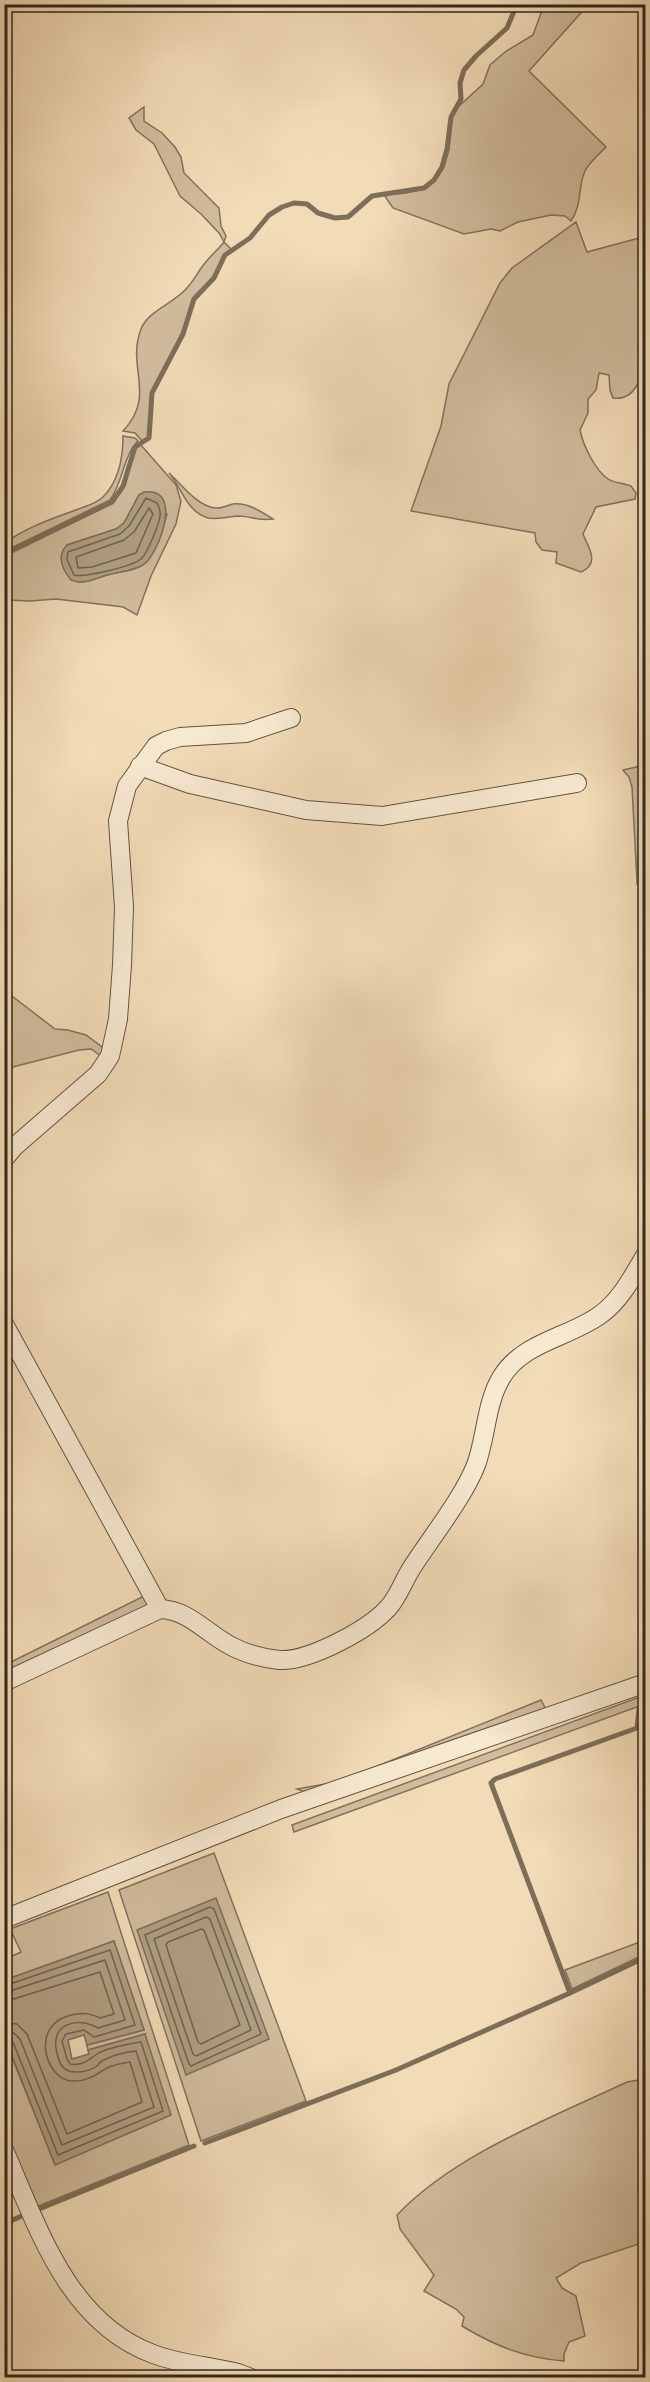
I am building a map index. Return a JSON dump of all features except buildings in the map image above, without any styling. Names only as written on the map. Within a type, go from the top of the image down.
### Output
[{"type":"street","points":[[4,1159],[14,1147],[98,1074],[110,1056],[118,1019],[124,907],[118,821],[127,786],[140,766],[156,746],[180,737],[246,733],[291,718]]},
{"type":"street","points":[[140,766],[189,784],[306,810],[382,816],[577,783]]},
{"type":"street","points":[[4,1682],[160,1609],[174,1609],[229,1645],[248,1654],[281,1660],[316,1652],[371,1622],[387,1610],[398,1596],[409,1572],[475,1466],[501,1378],[512,1364],[529,1350],[601,1315],[617,1299],[645,1254]]},
{"type":"street","points":[[4,1324],[160,1609]]},
{"type":"street","points":[[4,1918],[281,1809],[645,1683]]},
{"type":"street","points":[[4,2150],[41,2233],[69,2287],[102,2324],[131,2345],[155,2355],[238,2373],[251,2378]]},
{"type":"shaded area","points":[[544,5],[588,5],[529,71],[606,147],[583,175],[577,208],[571,221],[565,216],[551,215],[518,222],[500,231],[491,229],[464,234],[393,208],[384,195],[424,189],[435,181],[444,167],[449,149],[452,118],[457,108],[483,84],[490,65],[505,52],[533,35]]},
{"type":"shaded area","points":[[144,107],[144,121],[162,133],[175,147],[181,157],[184,173],[219,208],[221,226],[226,236],[224,242],[219,233],[201,214],[180,196],[154,144],[136,130],[129,118]]},
{"type":"shaded area","points":[[576,222],[587,252],[639,238],[646,241],[646,293],[643,294],[646,310],[646,335],[640,379],[634,390],[625,397],[613,398],[609,375],[599,373],[596,390],[588,399],[588,413],[580,430],[587,450],[599,470],[610,480],[631,486],[636,493],[635,499],[596,507],[583,534],[592,559],[587,568],[581,572],[556,563],[557,552],[542,550],[536,542],[535,533],[411,511],[441,426],[449,384],[500,283],[512,268]]},
{"type":"shaded area","points":[[224,242],[231,249],[225,255],[213,277],[194,299],[182,333],[151,392],[148,437],[142,441],[135,433],[123,431],[133,418],[138,405],[140,393],[137,343],[141,329],[149,317],[186,289],[207,260]]},
{"type":"shaded area","points":[[123,436],[135,438],[138,441],[130,453],[110,500],[5,551],[5,543],[21,533],[100,500],[113,484],[119,469]]},
{"type":"shaded area","points":[[141,445],[176,485],[181,501],[176,524],[151,576],[137,615],[123,607],[56,599],[5,600],[5,556],[113,503],[125,486],[135,448]],"holes":[[[139,495],[167,514],[156,546],[141,565],[131,570],[79,582],[67,545],[116,529],[124,523]]]},
{"type":"shaded area","points":[[169,473],[184,489],[208,506],[218,508],[233,504],[244,505],[273,519],[240,516],[216,519],[201,515],[189,505]]},
{"type":"shaded area","points":[[646,765],[645,888],[637,884],[632,787],[629,777],[623,770]]},
{"type":"shaded area","points":[[4,990],[55,1029],[86,1035],[102,1047],[104,1058],[91,1049],[79,1050],[5,1069]]},
{"type":"shaded area","points":[[146,1595],[151,1604],[5,1677],[5,1665]]},
{"type":"shaded area","points":[[645,1695],[645,1704],[294,1832],[292,1825]]},
{"type":"shaded area","points":[[541,1700],[548,1713],[313,1795],[297,1789],[331,1783],[358,1774]]},
{"type":"shaded area","points":[[214,1853],[306,2101],[201,2141],[119,1890]]},
{"type":"shaded area","points":[[108,1892],[189,2145],[36,2207],[5,2134],[4,2038],[55,2164],[145,2034],[88,2050],[87,2045],[144,2030],[114,1941],[5,1980],[5,1959],[21,1952],[10,1929]]},
{"type":"shaded area","points":[[645,1940],[645,1954],[572,1989],[565,1970]]},
{"type":"shaded area","points":[[645,2079],[645,2242],[581,2263],[556,2278],[562,2288],[576,2296],[585,2336],[569,2342],[564,2361],[511,2350],[462,2326],[464,2317],[456,2309],[424,2291],[434,2275],[400,2229],[397,2215],[420,2193],[447,2174],[505,2139],[627,2082]]},
{"type":"water","points":[[144,492],[156,493],[163,500],[166,510],[161,536],[149,559],[139,567],[93,580],[85,582],[71,580],[61,558],[67,545],[116,529],[124,523],[139,495]]},
{"type":"water","points":[[216,1898],[269,2039],[186,2075],[137,1930]]},
{"type":"water","points":[[114,1941],[144,2030],[87,2045],[84,2035],[68,2040],[72,2059],[89,2054],[88,2050],[145,2034],[171,2115],[55,2165],[5,2038],[5,1980]]},
{"type":"waterway","points":[[4,554],[112,502],[123,486],[135,447],[149,438],[152,393],[183,334],[194,299],[214,278],[225,255],[250,238],[269,215],[294,203],[307,204],[318,213],[335,218],[348,217],[372,196],[424,188],[434,180],[442,167],[447,149],[451,117],[461,99],[460,83],[464,70],[507,28],[517,4]]},
{"type":"waterway","points":[[570,1993],[491,1783],[495,1779],[637,1728],[639,1709]]},
{"type":"waterway","points":[[205,2143],[396,2070],[646,1957]]},
{"type":"waterway","points":[[39,2209],[194,2146]]},
{"type":"waterway","points":[[4,2224],[26,2214]]}]
